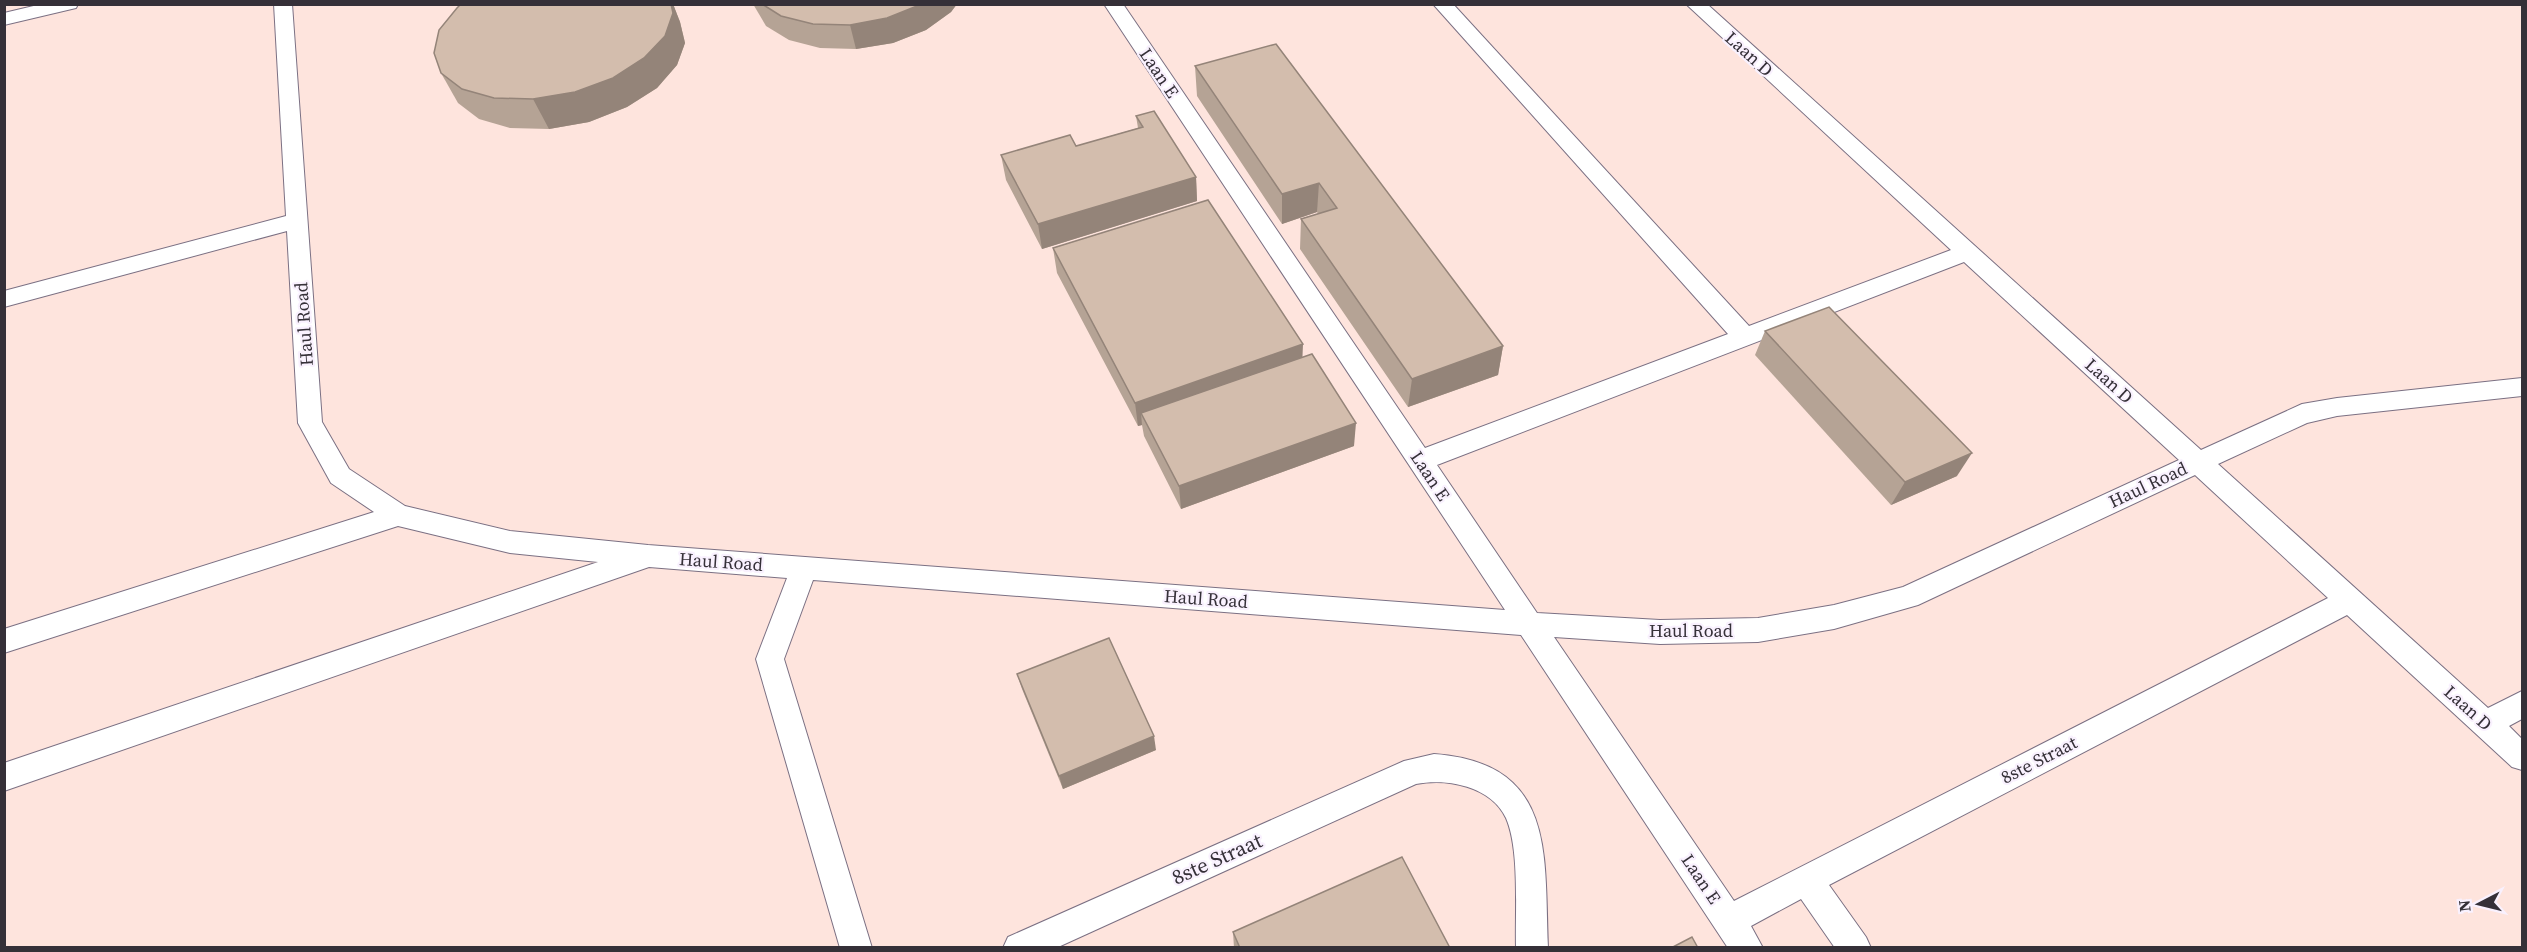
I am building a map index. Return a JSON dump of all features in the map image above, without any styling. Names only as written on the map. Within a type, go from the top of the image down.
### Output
[{"type":"lane","points":[[4,19],[69,4]]},
{"type":"lane","name":"Haul Road","points":[[283,4],[310,423],[340,476],[398,515],[510,542],[648,556],[1530,624],[1660,632],[1758,630],[1834,617],[1908,597],[2302,414],[2337,407],[2523,387]]},
{"type":"lane","name":"Laan E","points":[[1113,4],[1747,948]]},
{"type":"lane","points":[[1442,4],[1745,337]]},
{"type":"lane","name":"Laan D","points":[[1695,4],[1967,252],[2204,460],[2349,600],[2523,757]]},
{"type":"lane","points":[[4,299],[297,221]]},
{"type":"lane","points":[[1419,460],[1967,252]]},
{"type":"lane","points":[[4,641],[398,515]]},
{"type":"lane","points":[[4,777],[648,556]]},
{"type":"lane","points":[[804,568],[770,659],[856,948]]},
{"type":"lane","name":"8ste Straat","points":[[1729,920],[2349,600]]},
{"type":"lane","points":[[2486,724],[2523,704]]},
{"type":"lane","name":"8ste Straat","points":[[1019,948],[1414,771],[1435,767],[1458,770],[1483,779],[1505,793],[1520,814],[1527,845],[1532,948]]},
{"type":"lane","points":[[1806,880],[1855,948]]},
{"type":"shaded area","points":[[5,5],[2522,5],[2522,947],[5,947]]},
{"type":"building","points":[[461,4],[671,4],[673,13],[665,36],[644,58],[613,78],[575,92],[533,99],[494,98],[462,89],[441,73],[434,53],[439,30]]},
{"type":"building","points":[[762,4],[922,4],[887,18],[850,25],[813,24],[781,16]]},
{"type":"building","points":[[1276,44],[1503,346],[1412,379],[1301,219],[1337,208],[1319,183],[1282,194],[1195,66]]},
{"type":"building","points":[[1154,111],[1196,177],[1038,224],[1001,155],[1070,135],[1076,146],[1143,127],[1136,116]]},
{"type":"building","points":[[1208,200],[1303,344],[1135,403],[1053,248]]},
{"type":"building","points":[[1829,307],[1972,453],[1905,482],[1765,331]]},
{"type":"building","points":[[1312,354],[1356,423],[1179,486],[1141,413]]},
{"type":"building","points":[[1109,638],[1154,736],[1059,776],[1017,674]]},
{"type":"building","points":[[1402,857],[1450,948],[1240,948],[1233,932]]},
{"type":"building","points":[[1692,937],[1698,948],[1671,948]]}]
